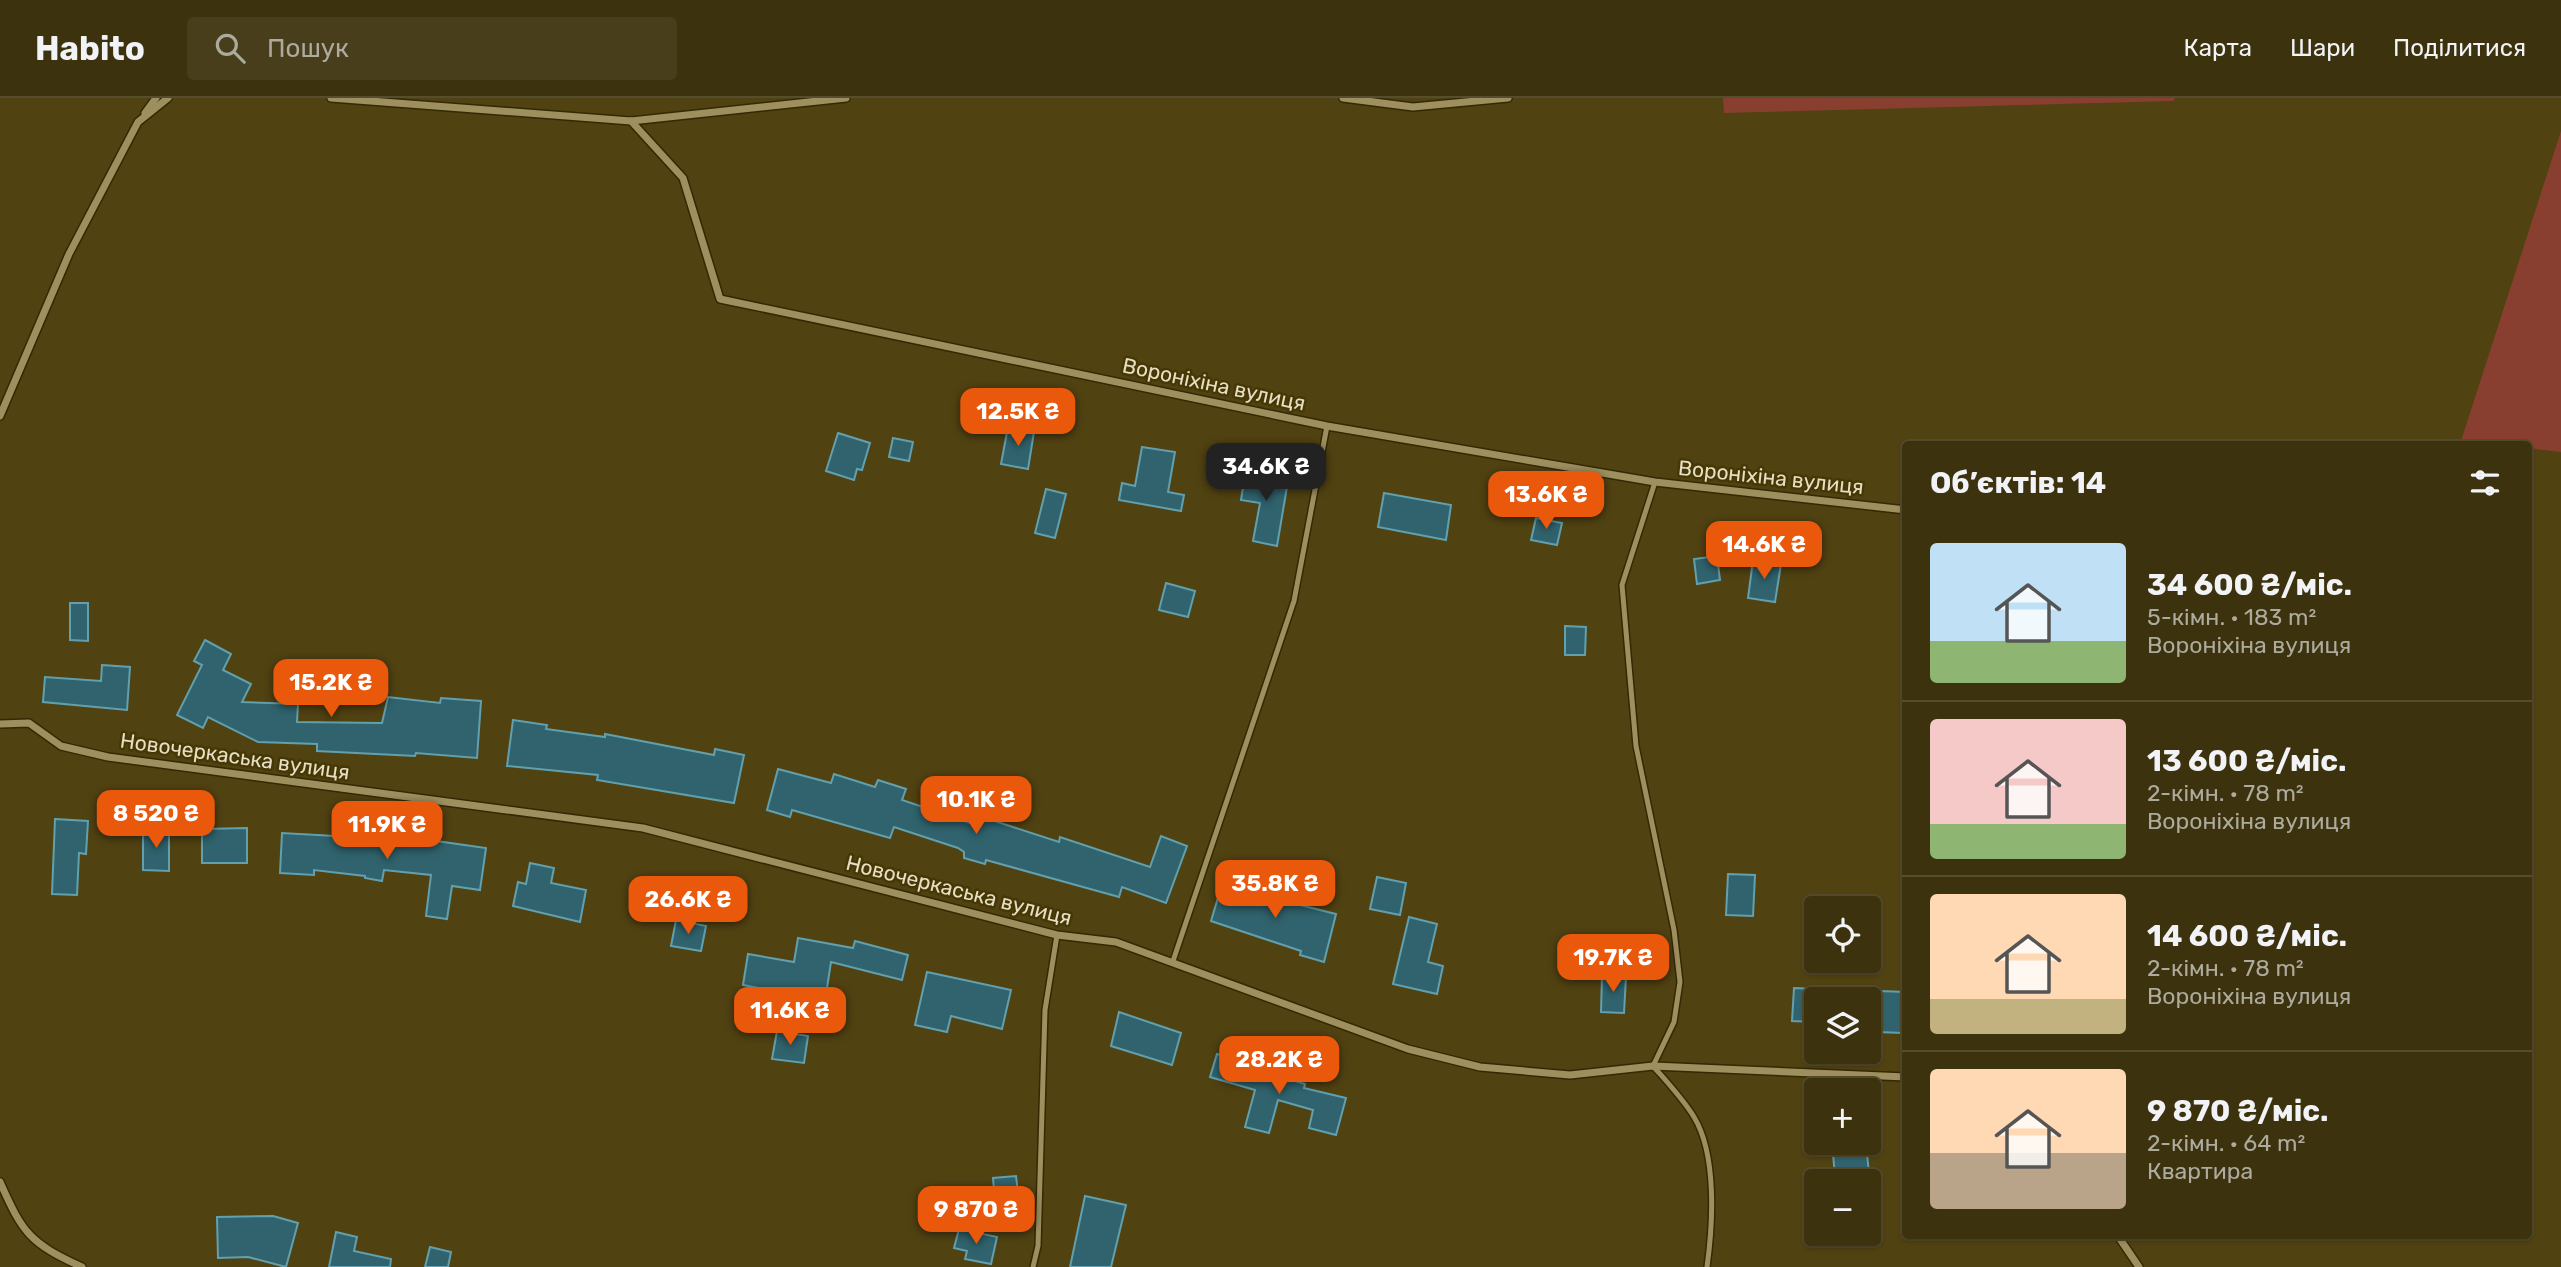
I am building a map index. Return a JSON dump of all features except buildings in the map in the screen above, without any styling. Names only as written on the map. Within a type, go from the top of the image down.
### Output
[{"type":"street","points":[[0,416],[69,254],[138,122],[156,98]]},
{"type":"street","points":[[138,122],[169,98]]},
{"type":"street","points":[[331,98],[631,121],[846,98]]},
{"type":"street","points":[[1343,98],[1413,107],[1508,98]]},
{"type":"street","name":"Вороніхіна вулиця","points":[[631,121],[683,178],[720,299],[1327,426],[1655,482],[1902,510]]},
{"type":"street","name":"Новочеркаська вулиця","points":[[0,723],[29,723],[61,746],[108,757],[643,828],[1057,935],[1116,942],[1408,1049],[1480,1067],[1570,1075],[1653,1066],[1902,1077]]},
{"type":"street","points":[[0,1182],[18,1224],[47,1251],[82,1267]]},
{"type":"street","points":[[2120,1239],[2139,1267]]},
{"type":"lane","points":[[1172,961],[1294,601],[1327,426]]},
{"type":"lane","points":[[1655,482],[1622,585],[1636,746],[1674,930],[1680,982],[1674,1022],[1653,1066],[1695,1118],[1701,1137],[1709,1171],[1712,1216],[1707,1267]]},
{"type":"lane","points":[[1033,1267],[1038,1246],[1045,1010],[1057,935]]},
{"type":"shaded area","points":[[1723,98],[2175,98],[2173,101],[1724,113]]},
{"type":"shaded area","points":[[2561,131],[2561,452],[2532,448],[2532,441],[2461,441]]}]
